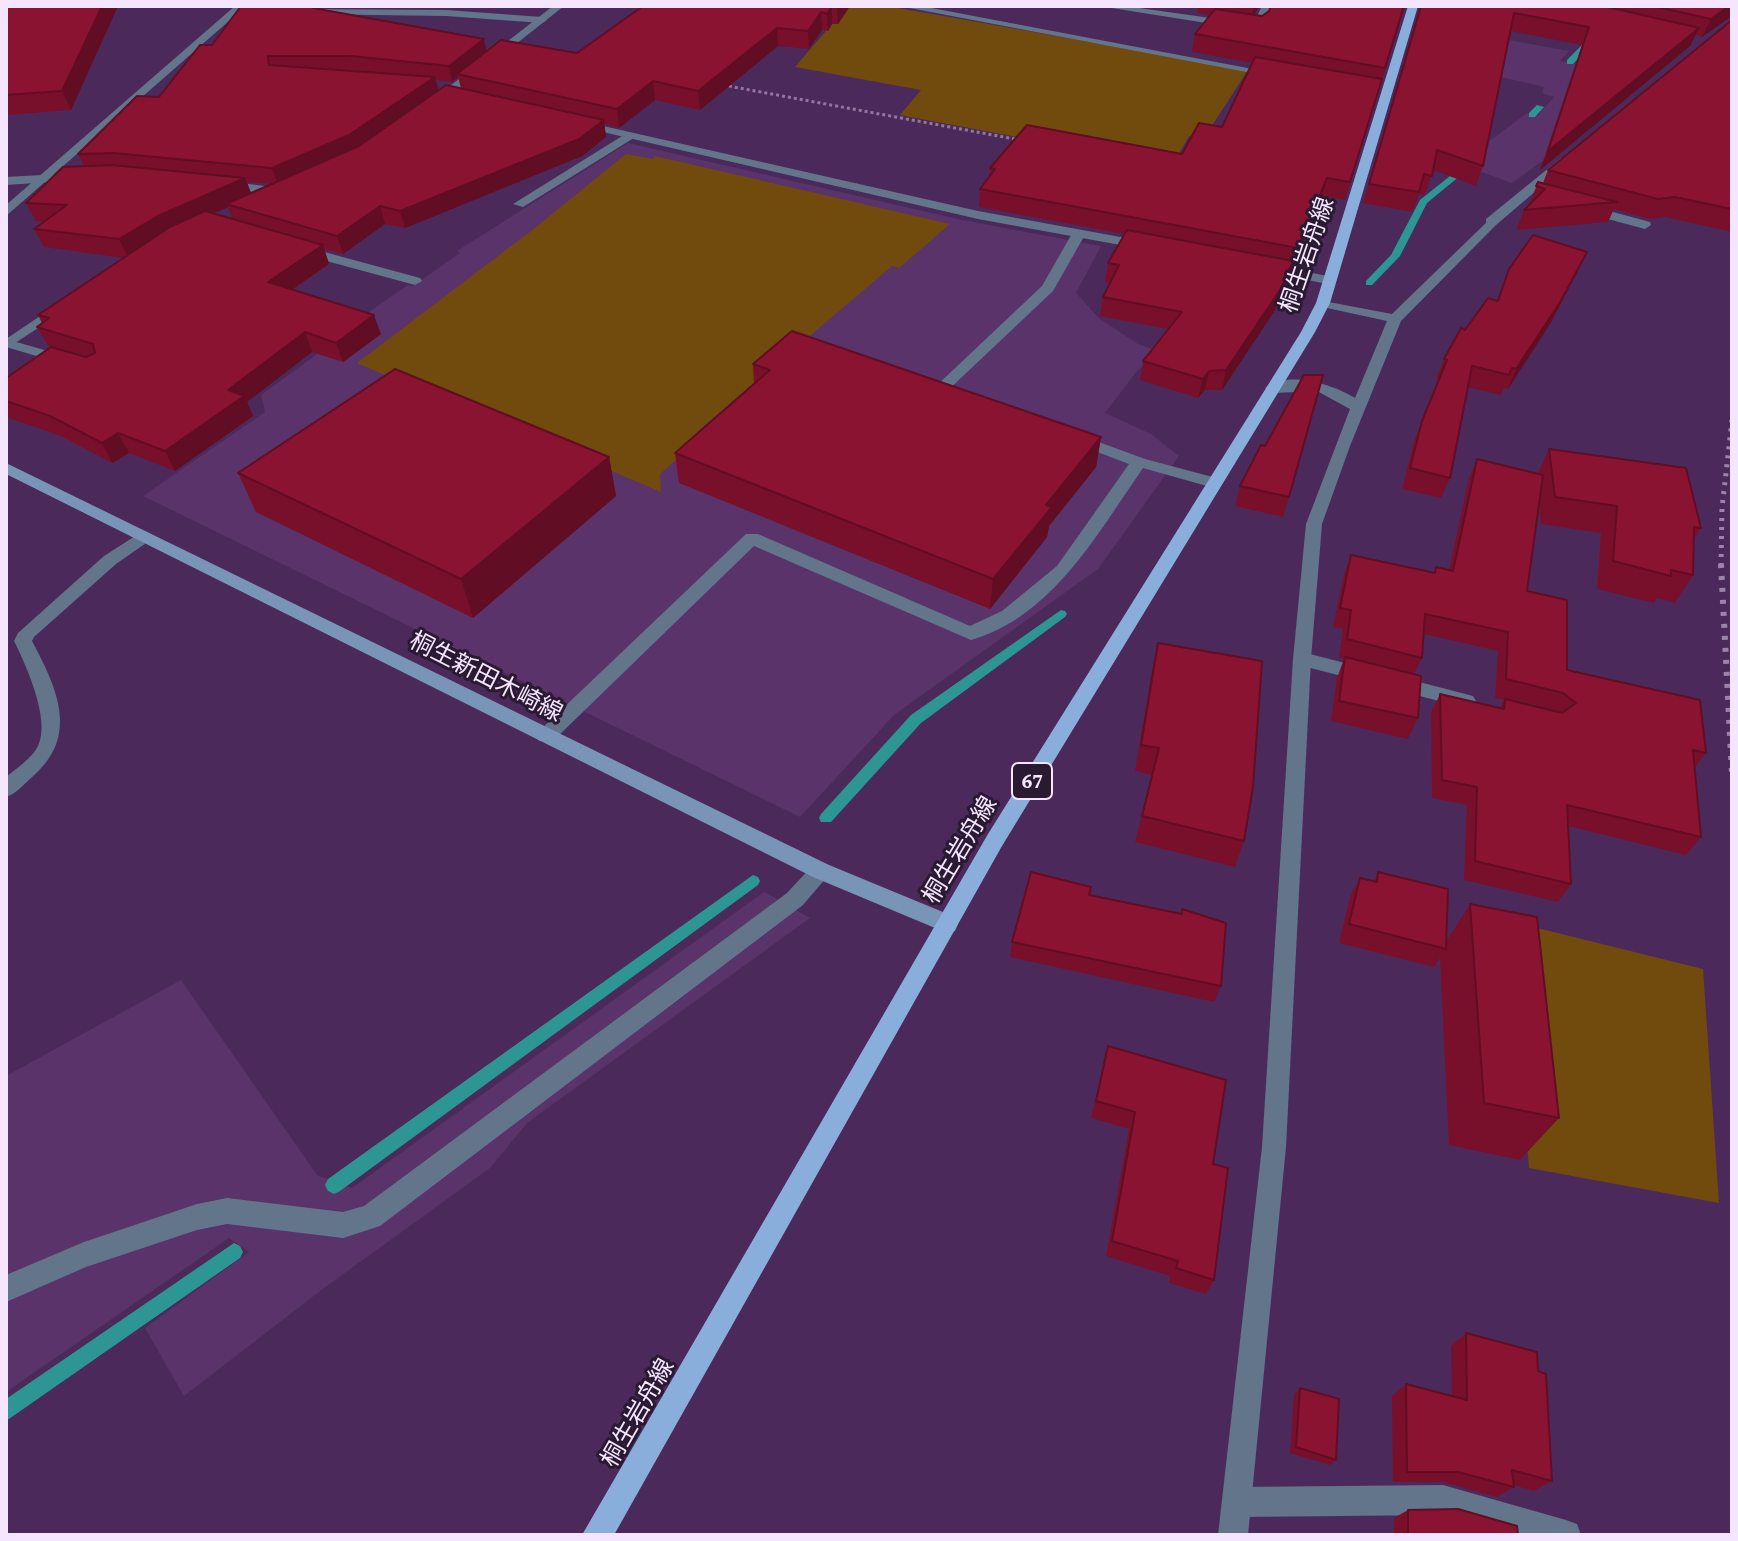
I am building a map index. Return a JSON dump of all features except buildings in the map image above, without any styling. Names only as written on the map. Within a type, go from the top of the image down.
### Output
[{"type":"main road","name":"桐生岩舟線","points":[[597,1535],[947,924],[1323,303],[1382,91],[1413,6]]},
{"type":"main road","name":"桐生新田木崎線","points":[[6,468],[821,871],[947,924]]},
{"type":"street","points":[[421,113],[455,94],[559,6]]},
{"type":"street","points":[[904,6],[1291,77]]},
{"type":"street","points":[[1104,6],[1257,28],[1267,6]]},
{"type":"street","points":[[6,212],[242,8]]},
{"type":"street","points":[[293,11],[340,9],[542,20]]},
{"type":"street","points":[[428,85],[455,94]]},
{"type":"street","points":[[572,122],[978,215],[1157,247]]},
{"type":"street","points":[[519,204],[631,136]]},
{"type":"street","points":[[1233,1535],[1274,1147],[1302,659],[1314,524],[1395,319],[1491,222],[1580,149]]},
{"type":"street","points":[[6,181],[91,177]]},
{"type":"street","points":[[208,183],[286,190],[248,205]]},
{"type":"street","points":[[1527,193],[1542,197]]},
{"type":"street","points":[[1571,205],[1645,225]]},
{"type":"street","points":[[939,391],[1048,288],[1079,233]]},
{"type":"street","points":[[285,245],[415,281]]},
{"type":"street","points":[[1249,265],[1328,280]]},
{"type":"street","points":[[7,344],[73,301]]},
{"type":"street","points":[[1323,303],[1395,319]]},
{"type":"street","points":[[7,344],[82,365]]},
{"type":"street","points":[[1273,388],[1316,385],[1349,399],[1358,408]]},
{"type":"street","points":[[1058,432],[1139,462],[1214,483]]},
{"type":"street","points":[[546,736],[752,538],[971,634],[1008,615],[1063,570],[1139,462]]},
{"type":"street","points":[[6,789],[46,750],[52,734],[37,667],[23,641],[27,633],[110,560],[143,537]]},
{"type":"street","points":[[1302,659],[1492,707]]},
{"type":"street","points":[[6,1289],[84,1255],[197,1217],[227,1211],[343,1225],[371,1217],[795,899],[821,871]]},
{"type":"street","points":[[1237,1502],[1443,1500],[1566,1535]]},
{"type":"path","points":[[714,84],[1025,141]]},
{"type":"shaded area","points":[[840,6],[887,6],[1248,70],[1204,138],[1189,136],[1172,166],[900,115],[921,90],[795,67],[832,24],[838,24]]},
{"type":"shaded area","points":[[1432,26],[1569,51],[1560,61],[1577,64],[1599,120],[1512,183],[1473,169],[1467,158],[1527,113],[1537,116],[1554,97],[1542,93],[1544,87],[1424,59]]},
{"type":"shaded area","points":[[628,143],[962,220],[1101,246],[1076,293],[1100,319],[1138,344],[1160,352],[1137,371],[1105,413],[1151,434],[1179,456],[1098,569],[894,715],[800,817],[143,496],[265,412],[261,395],[368,317],[366,314],[408,285],[413,286],[460,253],[457,251]]},
{"type":"shaded area","points":[[626,154],[653,159],[655,156],[950,224],[899,268],[892,266],[699,430],[706,434],[660,474],[661,492],[357,363],[531,231]]},
{"type":"shaded area","points":[[764,892],[810,918],[527,1123],[490,1168],[324,1288],[184,1396],[145,1328],[249,1252],[229,1238],[6,1392],[6,1076],[181,980],[317,1175],[352,1188]]},
{"type":"shaded area","points":[[1509,921],[1703,969],[1719,1203],[1529,1168]]},
{"type":"waterway","points":[[1570,62],[1592,40]]},
{"type":"waterway","points":[[1532,115],[1540,107]]},
{"type":"waterway","points":[[1369,283],[1395,256],[1423,202],[1468,166]]},
{"type":"waterway","points":[[826,818],[916,719],[1061,614]]},
{"type":"waterway","points":[[334,1185],[753,881]]},
{"type":"waterway","points":[[6,1411],[234,1252]]},
{"type":"railway","points":[[1721,564],[1722,508],[1732,420]]},
{"type":"railway","points":[[1721,564],[1732,774]]}]
